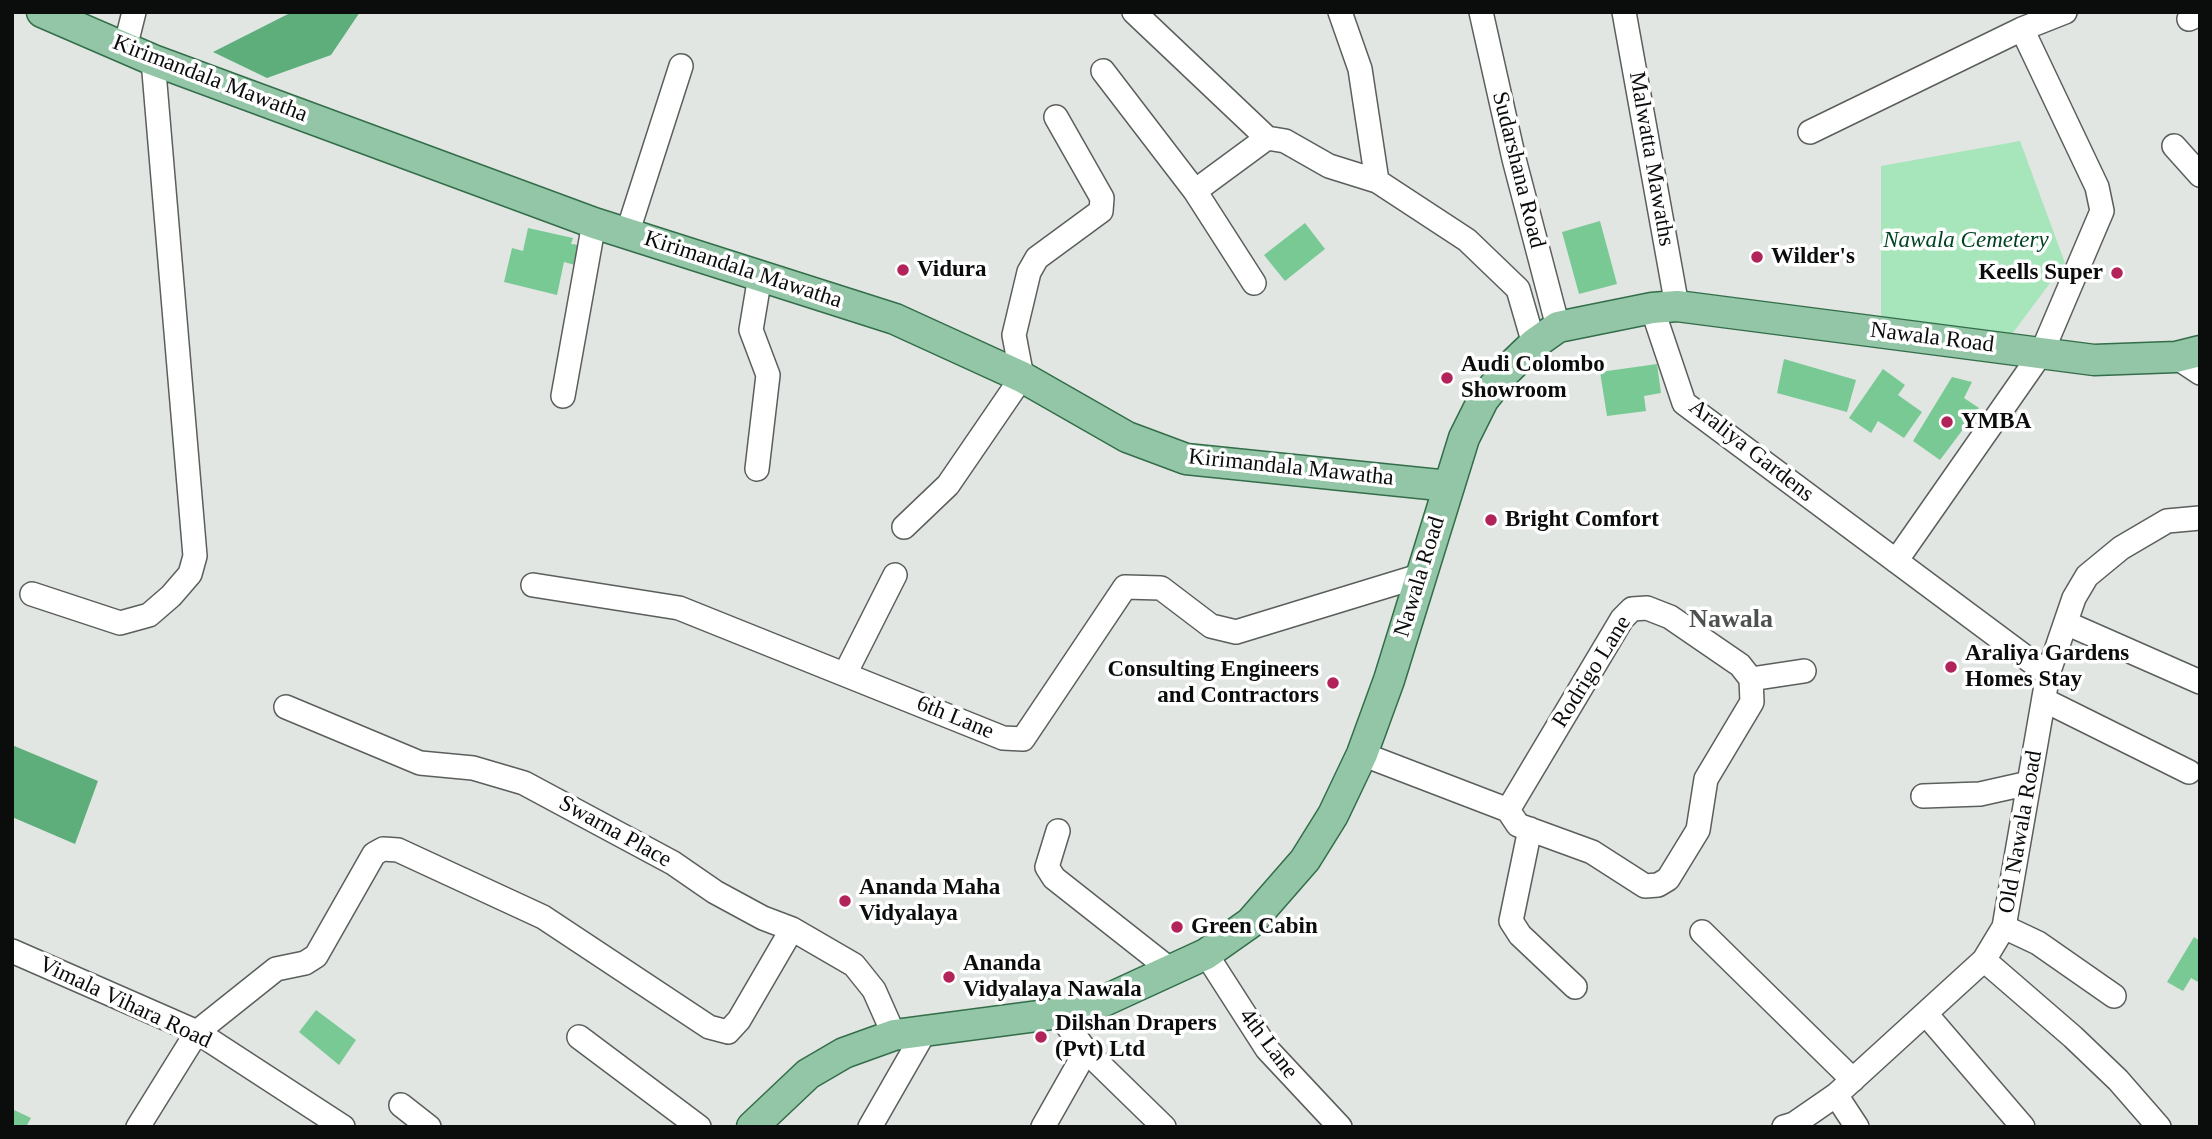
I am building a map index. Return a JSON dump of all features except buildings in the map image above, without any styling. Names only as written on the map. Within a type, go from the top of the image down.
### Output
[{"type":"main road","name":"Kirimandala Mawatha","points":[[42,12],[153,60],[594,223],[895,319],[1022,376],[1127,437],[1186,459],[1449,486]]},
{"type":"main road","name":"Nawala Road","points":[[752,1127],[808,1074],[844,1053],[894,1035],[1058,1013],[1096,1005],[1206,954],[1250,923],[1305,860],[1333,816],[1362,754],[1464,438],[1483,400],[1506,371],[1546,335],[1665,307],[2094,360],[2192,360]]},
{"type":"street","points":[[125,48],[134,12]]},
{"type":"street","points":[[1134,12],[1267,138],[1285,141],[1329,166],[1377,181],[1467,240],[1517,289],[1546,335]]},
{"type":"street","points":[[1340,12],[1360,69],[1377,181]]},
{"type":"street","name":"Sudarshana Road","points":[[1481,12],[1514,159],[1546,335]]},
{"type":"street","name":"Malwatta Mawaths","points":[[1624,12],[1665,307]]},
{"type":"street","points":[[1810,132],[2022,29],[2065,12]]},
{"type":"street","points":[[1896,561],[2042,352],[2102,211],[2097,187],[2022,29]]},
{"type":"street","points":[[32,594],[120,623],[149,615],[171,596],[190,574],[195,556],[153,60]]},
{"type":"street","points":[[628,234],[681,66]]},
{"type":"street","points":[[1103,71],[1195,191],[1254,283]]},
{"type":"street","points":[[904,527],[948,485],[1022,376],[1014,335],[1029,272],[1037,258],[1101,211],[1102,198],[1056,117]]},
{"type":"street","points":[[1195,191],[1267,138]]},
{"type":"street","points":[[2174,146],[2200,175]]},
{"type":"street","points":[[563,396],[594,223]]},
{"type":"street","points":[[757,469],[768,375],[751,330],[760,276]]},
{"type":"street","name":"Araliya Gardens","points":[[1665,307],[1684,403],[2048,674]]},
{"type":"street","name":"Old Nawala Road","points":[[1791,1126],[1844,1087],[1984,960],[2004,927],[2048,674],[2074,598],[2087,576],[2121,548],[2167,521],[2200,517]]},
{"type":"street","points":[[845,674],[895,575]]},
{"type":"street","name":"6th Lane","points":[[533,585],[679,608],[1003,738],[1023,739],[1125,587],[1161,588],[1211,626],[1236,632],[1419,576]]},
{"type":"street","name":"Rodrigo Lane","points":[[1508,810],[1622,619],[1632,609],[1647,608],[1670,617],[1740,665],[1751,679]]},
{"type":"street","points":[[2066,623],[2200,682]]},
{"type":"street","points":[[1362,754],[1508,810],[1518,825],[1592,852],[1645,886],[1658,885],[1668,879],[1699,830],[1706,779],[1752,702],[1751,679],[1804,671]]},
{"type":"street","points":[[2044,700],[2189,772]]},
{"type":"street","name":"Swarna Place","points":[[286,707],[420,763],[473,768],[524,783],[673,863],[715,892],[763,918],[792,929],[854,965],[874,990],[894,1035]]},
{"type":"street","points":[[1923,796],[1980,794],[2029,783]]},
{"type":"street","points":[[1530,830],[1511,921],[1520,935],[1575,987]]},
{"type":"street","points":[[1058,831],[1047,867],[1054,878],[1172,971]]},
{"type":"street","points":[[138,1127],[197,1032],[276,968],[305,963],[316,956],[374,854],[383,849],[398,850],[542,917],[709,1027],[728,1032],[739,1020],[792,929]]},
{"type":"street","points":[[2004,927],[2038,943],[2114,996]]},
{"type":"street","points":[[1702,932],[1844,1087],[1857,1127]]},
{"type":"street","name":"Vimala Vihara Road","points":[[12,951],[197,1032],[343,1127]]},
{"type":"street","name":"4th Lane","points":[[1206,954],[1267,1049],[1340,1127]]},
{"type":"street","points":[[1984,960],[2091,1054],[2159,1127]]},
{"type":"street","points":[[1058,1013],[1086,1051],[1164,1127]]},
{"type":"street","points":[[1926,1014],[2023,1127]]},
{"type":"street","points":[[870,1127],[925,1031]]},
{"type":"street","points":[[579,1037],[699,1127]]},
{"type":"street","points":[[1043,1127],[1086,1051]]},
{"type":"street","points":[[401,1105],[429,1127]]},
{"type":"green space","name":"Nawala Cemetery","points":[[2020,141],[2065,263],[2012,334],[1881,318],[1881,166]]},
{"type":"shaded area","points":[[292,12],[360,12],[331,55],[267,78],[213,52]]},
{"type":"shaded area","points":[[12,745],[98,781],[75,844],[12,817]]},
{"type":"place","name":"Wilder's","points":[[1757,257]]},
{"type":"place","name":"Vidura","points":[[903,270]]},
{"type":"place","name":"Keells Super","points":[[2117,273]]},
{"type":"place","name":"Audi Colombo Showroom","points":[[1447,378]]},
{"type":"place","name":"YMBA","points":[[1947,422]]},
{"type":"place","name":"Bright Comfort","points":[[1491,520]]},
{"type":"place","name":"Araliya Gardens Homes Stay","points":[[1951,667]]},
{"type":"place","name":"Consulting Engineers and Contractors","points":[[1333,683]]},
{"type":"place","name":"Ananda Maha Vidyalaya","points":[[845,901]]},
{"type":"place","name":"Green Cabin","points":[[1177,927]]},
{"type":"place","name":"Ananda Vidyalaya Nawala","points":[[949,977]]},
{"type":"place","name":"Dilshan Drapers (Pvt) Ltd","points":[[1041,1037]]},
{"type":"district","name":"Nawala","points":[[1731,620]]}]
